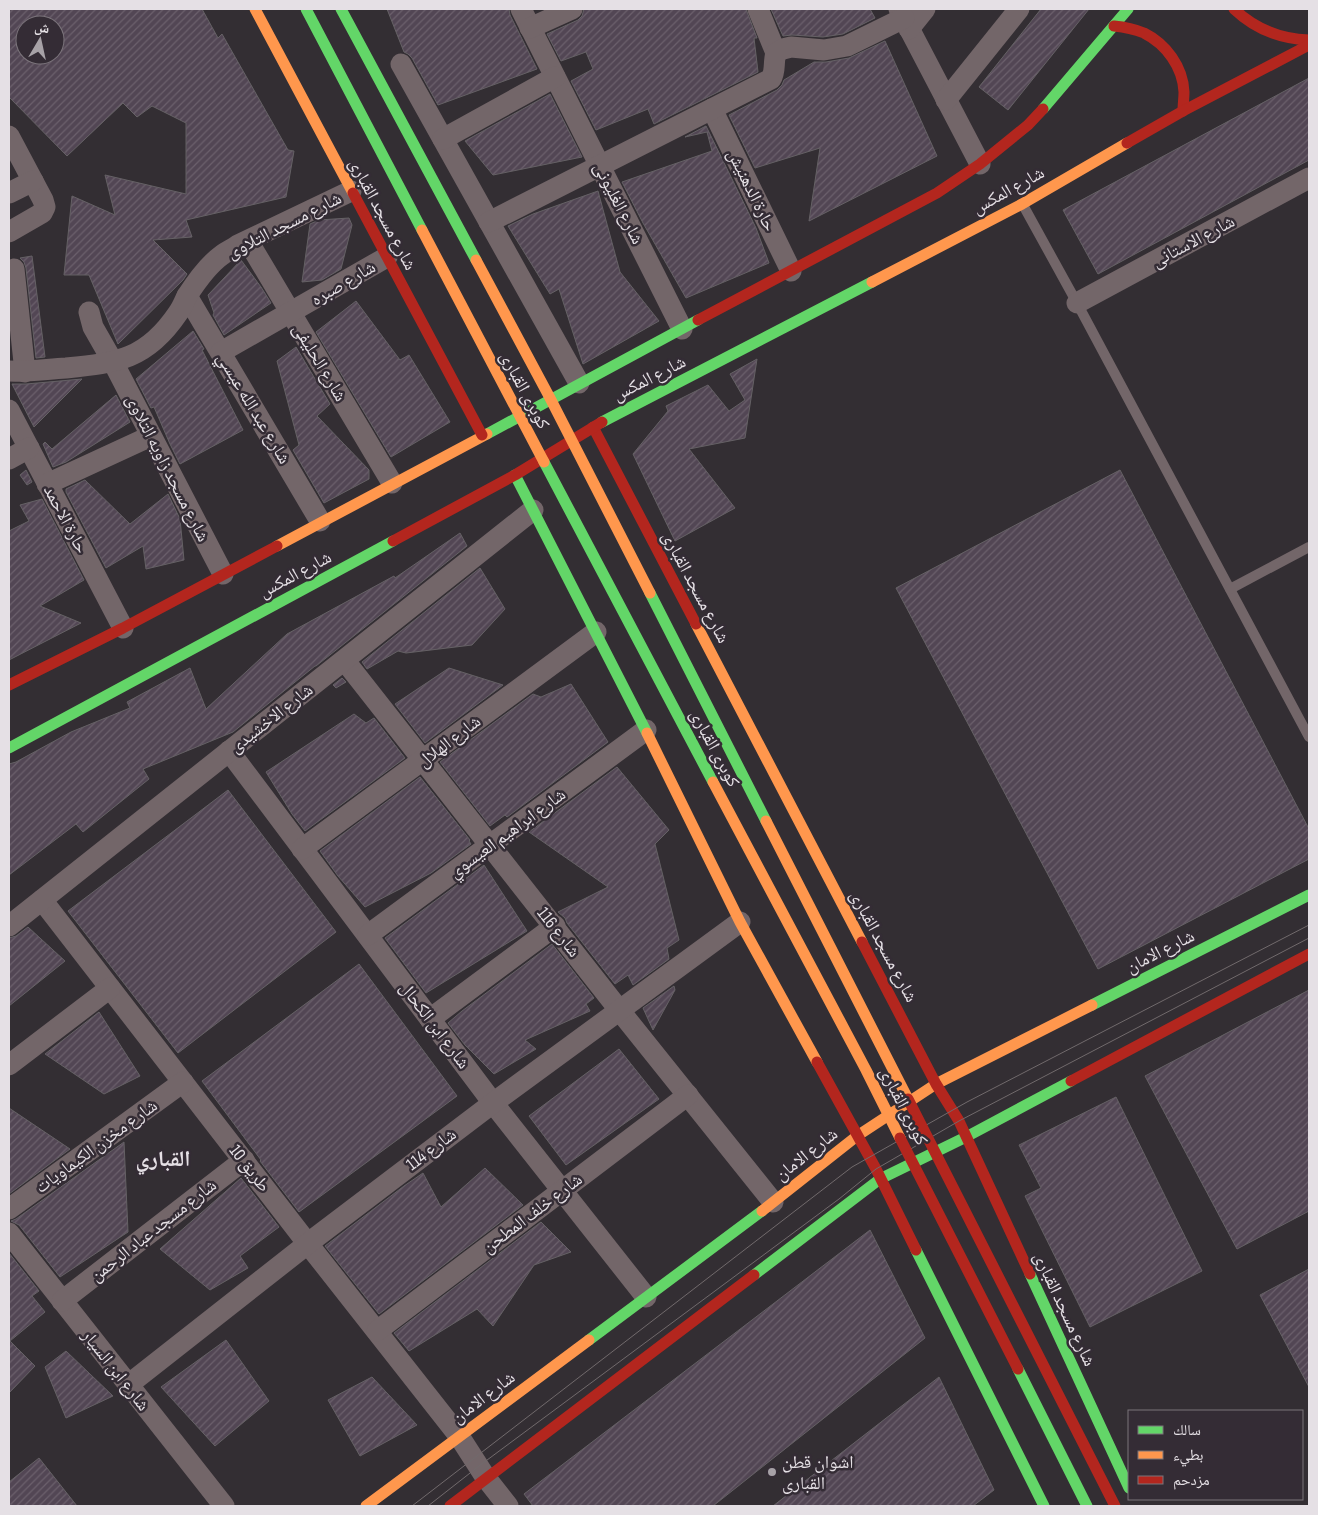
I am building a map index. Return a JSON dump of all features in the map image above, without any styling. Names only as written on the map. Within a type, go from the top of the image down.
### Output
[{"type":"main road","name":"شارع مسجد القبارى","points":[[255,9],[482,435]]},
{"type":"main road","name":"كوبرى القبارى","points":[[306,9],[866,1070],[1087,1506]]},
{"type":"main road","name":"كوبرى القبارى","points":[[341,9],[554,407],[1115,1506]]},
{"type":"main road","name":"شارع المكس","points":[[9,684],[123,628],[320,521],[937,193],[980,164],[1028,125],[1128,9]]},
{"type":"main road","points":[[1234,9],[1250,22],[1266,31],[1283,38],[1309,40]]},
{"type":"main road","points":[[1114,26],[1134,29],[1153,38],[1166,48],[1182,77],[1184,94],[1182,111]]},
{"type":"main road","name":"شارع المكس","points":[[9,748],[515,475],[592,427],[1022,204],[1182,111],[1309,45]]},
{"type":"main road","name":"شارع مسجد القبارى","points":[[592,427],[936,1084],[959,1121],[1128,1486]]},
{"type":"main road","points":[[515,475],[646,730],[740,922],[880,1178],[1044,1506]]},
{"type":"main road","name":"شارع الامان","points":[[366,1506],[773,1202],[857,1136],[936,1084],[1309,895]]},
{"type":"main road","points":[[450,1506],[880,1178],[966,1138],[1309,954]]},
{"type":"street","name":"شارع الغليونى","points":[[521,9],[682,329]]},
{"type":"street","points":[[530,28],[572,9]]},
{"type":"street","points":[[489,222],[771,79],[774,74],[776,53],[758,9]]},
{"type":"street","points":[[776,53],[791,47],[824,50],[847,46],[924,9]]},
{"type":"street","points":[[946,100],[1019,9]]},
{"type":"street","points":[[904,19],[980,164]]},
{"type":"street","points":[[401,64],[579,384]]},
{"type":"street","points":[[443,139],[555,77]]},
{"type":"street","name":"حارة الدهنيش","points":[[712,109],[791,271]]},
{"type":"street","points":[[9,139],[33,181],[45,207],[42,214],[9,232]]},
{"type":"street","name":"شارع الاستانى","points":[[1078,303],[1309,178]]},
{"type":"street","points":[[9,194],[33,181]]},
{"type":"street","name":"شارع مسجد التلاوى","points":[[17,371],[113,362],[131,356],[147,347],[163,334],[206,271],[221,256],[351,191]]},
{"type":"street","name":"شارع الحليفى","points":[[248,241],[392,483]]},
{"type":"street","name":"شارع صبره","points":[[220,352],[387,258]]},
{"type":"street","points":[[14,269],[17,371]]},
{"type":"street","name":"شارع عبد الله عيسي","points":[[188,296],[320,521]]},
{"type":"street","name":"شارع مسجد زاويه التلاوى","points":[[89,312],[94,327],[223,574]]},
{"type":"street","name":"حارة الاحمد","points":[[9,410],[123,628]]},
{"type":"street","points":[[47,484],[151,436]]},
{"type":"street","points":[[9,459],[29,448]]},
{"type":"street","name":"شارع الاخشيدى","points":[[12,917],[42,900],[533,510]]},
{"type":"street","name":"شارع الهلال","points":[[302,849],[596,632]]},
{"type":"street","name":"شارع 116","points":[[344,661],[773,1202]]},
{"type":"street","name":"شارع ابراهيم العيسوي","points":[[368,935],[646,730]]},
{"type":"street","name":"شارع ابن الكحال","points":[[229,751],[493,1102],[646,1297]]},
{"type":"street","name":"طريق 10","points":[[42,900],[459,1436],[486,1478],[508,1506]]},
{"type":"street","name":"شارع 114","points":[[128,1385],[493,1102],[740,922]]},
{"type":"street","points":[[430,1018],[555,926]]},
{"type":"street","points":[[9,1065],[110,988]]},
{"type":"street","name":"شارع مخزن الكيماويات","points":[[9,1209],[183,1082]]},
{"type":"street","name":"شارع خلف المطحن","points":[[377,1331],[688,1095]]},
{"type":"street","name":"شارع مسجد عباد الرحمن","points":[[62,1301],[244,1160]]},
{"type":"street","name":"شارع ابن السيار","points":[[9,1233],[224,1506]]},
{"type":"lane","points":[[1022,204],[1078,303],[1309,737]]},
{"type":"lane","points":[[1230,589],[1309,547]]},
{"type":"building","points":[[9,9],[202,9],[218,38],[222,34],[288,150],[294,151],[286,197],[186,220],[192,237],[153,240],[187,274],[118,344],[89,275],[64,275],[72,196],[115,215],[105,175],[186,194],[186,123],[152,106],[137,117],[123,103],[67,156],[9,97]]},
{"type":"building","points":[[387,9],[509,9],[510,15],[537,69],[438,105],[412,58],[404,52]]},
{"type":"building","points":[[584,9],[746,9],[757,38],[754,38],[758,72],[654,124],[648,109],[596,130],[571,81],[593,69],[586,52],[561,61],[547,34],[578,20],[582,16]]},
{"type":"building","points":[[771,9],[870,9],[875,18],[843,34],[823,37],[783,36]]},
{"type":"building","points":[[1041,9],[1089,9],[1008,110],[979,87]]},
{"type":"building","points":[[885,41],[937,156],[809,221],[820,148],[755,168],[729,115],[777,90],[784,80],[814,62],[849,58]]},
{"type":"building","points":[[1309,78],[1309,160],[1098,274],[1063,210]]},
{"type":"building","points":[[550,94],[582,157],[493,175],[465,141]]},
{"type":"building","points":[[706,126],[756,228],[769,263],[686,298],[622,182],[712,151],[707,132],[685,137]]},
{"type":"building","points":[[598,191],[620,272],[659,321],[583,364],[559,289],[550,294],[508,226],[533,214]]},
{"type":"building","points":[[349,218],[352,225],[341,269],[322,280],[302,282],[310,224],[319,220]]},
{"type":"building","points":[[32,256],[45,357],[36,358],[26,268],[20,258]]},
{"type":"building","points":[[241,260],[271,303],[224,335],[213,315],[208,295]]},
{"type":"building","points":[[356,301],[400,360],[409,355],[450,422],[391,457],[316,332]]},
{"type":"building","points":[[193,331],[204,349],[202,350],[243,430],[180,464],[154,407],[151,408],[136,379]]},
{"type":"building","points":[[296,347],[330,404],[317,416],[369,470],[369,479],[324,503],[293,450],[299,445],[277,361]]},
{"type":"building","points":[[757,359],[745,438],[689,449],[735,508],[675,541],[633,454],[668,411],[666,406],[708,385],[729,411],[745,400],[730,374]]},
{"type":"building","points":[[82,379],[34,427],[12,384],[26,384]]},
{"type":"building","points":[[116,395],[130,422],[66,462],[53,467],[43,444],[45,442],[52,449]]},
{"type":"building","points":[[26,470],[32,482],[27,485],[20,475]]},
{"type":"building","points":[[1120,470],[1309,829],[1309,859],[1098,969],[896,588]]},
{"type":"building","points":[[85,480],[130,524],[168,494],[180,519],[184,560],[146,569],[143,546],[106,568],[66,492],[66,489]]},
{"type":"building","points":[[42,499],[84,580],[40,606],[81,623],[9,660],[9,531],[29,521],[20,505]]},
{"type":"building","points":[[460,533],[467,546],[233,732],[143,769],[149,779],[83,832],[76,824],[9,875],[9,764],[71,732],[130,708],[127,702],[190,668],[206,709],[287,634],[394,576],[395,578]]},
{"type":"building","points":[[480,568],[505,609],[472,645],[406,653],[398,651],[367,669],[362,662]]},
{"type":"building","points":[[449,668],[503,685],[425,743],[395,704]]},
{"type":"building","points":[[342,678],[346,682],[336,688],[333,685]]},
{"type":"building","points":[[571,684],[608,742],[507,817],[505,815],[490,826],[440,762],[533,694],[541,697]]},
{"type":"building","points":[[354,714],[366,723],[374,718],[405,758],[305,831],[266,772]]},
{"type":"building","points":[[617,767],[669,830],[655,844],[679,940],[667,948],[669,959],[633,985],[628,975],[615,984],[565,918],[558,912],[608,887],[529,832]]},
{"type":"building","points":[[420,777],[470,840],[471,844],[431,873],[365,907],[338,876],[320,851]]},
{"type":"building","points":[[228,790],[336,932],[178,1053],[68,911]]},
{"type":"building","points":[[484,865],[527,931],[426,993],[385,938]]},
{"type":"building","points":[[28,927],[65,961],[9,1006],[9,938],[16,936]]},
{"type":"building","points":[[552,944],[594,998],[586,1004],[590,1011],[525,1040],[536,1049],[494,1074],[465,1045],[448,1023]]},
{"type":"building","points":[[359,964],[457,1096],[299,1212],[202,1081]]},
{"type":"building","points":[[674,986],[675,990],[653,1030],[643,1008]]},
{"type":"building","points":[[1309,990],[1309,1211],[1237,1249],[1145,1076]]},
{"type":"building","points":[[99,1012],[140,1076],[104,1094],[45,1054]]},
{"type":"building","points":[[619,1049],[659,1099],[566,1165],[529,1116]]},
{"type":"building","points":[[1116,1097],[1202,1271],[1090,1327],[1025,1196],[1041,1188],[1019,1145]]},
{"type":"building","points":[[9,1108],[70,1149],[9,1194]]},
{"type":"building","points":[[124,1142],[128,1232],[60,1277],[19,1225],[11,1221]]},
{"type":"building","points":[[485,1168],[523,1205],[379,1314],[325,1246],[423,1173],[441,1207]]},
{"type":"building","points":[[241,1178],[279,1227],[240,1256],[248,1268],[210,1290],[160,1249]]},
{"type":"building","points":[[541,1222],[571,1252],[534,1265],[493,1326],[477,1309],[409,1351],[394,1333]]},
{"type":"building","points":[[870,1230],[925,1338],[713,1506],[533,1506],[524,1494]]},
{"type":"building","points":[[9,1253],[39,1291],[32,1296],[45,1312],[10,1341],[35,1366],[9,1393]]},
{"type":"building","points":[[1309,1269],[1309,1387],[1260,1295]]},
{"type":"building","points":[[226,1340],[269,1401],[215,1446],[161,1387]]},
{"type":"building","points":[[66,1351],[113,1396],[66,1418],[45,1367]]},
{"type":"building","points":[[372,1377],[417,1425],[360,1456],[328,1400]]},
{"type":"building","points":[[939,1377],[994,1490],[973,1506],[773,1506]]},
{"type":"building","points":[[39,1458],[77,1506],[9,1506],[9,1482]]},
{"type":"tram line","points":[[412,1506],[852,1167],[967,1102],[1309,925]]},
{"type":"tram line","points":[[428,1506],[479,1466],[839,1199],[876,1169],[959,1121],[1309,938]]},
{"type":"traffic: fast","points":[[306,9],[422,230]]},
{"type":"traffic: fast","points":[[341,9],[476,260]]},
{"type":"traffic: fast","points":[[1043,109],[1128,9]]},
{"type":"traffic: fast","points":[[602,422],[872,282]]},
{"type":"traffic: fast","points":[[487,434],[698,320]]},
{"type":"traffic: fast","points":[[544,462],[713,782]]},
{"type":"traffic: fast","points":[[515,475],[647,733]]},
{"type":"traffic: fast","points":[[9,748],[393,541]]},
{"type":"traffic: fast","points":[[650,593],[766,821]]},
{"type":"traffic: fast","points":[[1092,1005],[1309,895]]},
{"type":"traffic: fast","points":[[754,1275],[880,1179],[966,1137],[1071,1081]]},
{"type":"traffic: fast","points":[[589,1340],[762,1211]]},
{"type":"traffic: fast","points":[[916,1250],[1044,1506]]},
{"type":"traffic: fast","points":[[1030,1274],[1128,1486]]},
{"type":"traffic: fast","points":[[1018,1369],[1087,1506]]},
{"type":"traffic: slow","points":[[255,9],[353,193]]},
{"type":"traffic: slow","points":[[872,282],[1022,204],[1127,143]]},
{"type":"traffic: slow","points":[[422,230],[544,462]]},
{"type":"traffic: slow","points":[[476,260],[550,398],[650,593]]},
{"type":"traffic: slow","points":[[277,546],[487,434]]},
{"type":"traffic: slow","points":[[696,624],[862,942]]},
{"type":"traffic: slow","points":[[647,733],[740,922],[817,1062]]},
{"type":"traffic: slow","points":[[713,782],[866,1070],[900,1138]]},
{"type":"traffic: slow","points":[[766,821],[908,1099]]},
{"type":"traffic: slow","points":[[762,1211],[857,1136],[936,1084],[1092,1005]]},
{"type":"traffic: slow","points":[[366,1506],[589,1340]]},
{"type":"traffic: jam","points":[[1234,9],[1250,22],[1268,32],[1288,38],[1309,40]]},
{"type":"traffic: jam","points":[[1114,26],[1144,33],[1159,43],[1172,57],[1183,83],[1183,111]]},
{"type":"traffic: jam","points":[[1127,143],[1183,111],[1309,45]]},
{"type":"traffic: jam","points":[[698,320],[937,193],[980,164],[1028,125],[1043,109]]},
{"type":"traffic: jam","points":[[353,193],[482,435]]},
{"type":"traffic: jam","points":[[393,541],[515,475],[602,422]]},
{"type":"traffic: jam","points":[[593,427],[696,624]]},
{"type":"traffic: jam","points":[[9,685],[123,628],[277,546]]},
{"type":"traffic: jam","points":[[862,942],[936,1084],[959,1121],[1030,1274]]},
{"type":"traffic: jam","points":[[1071,1081],[1309,954]]},
{"type":"traffic: jam","points":[[817,1062],[876,1169],[916,1250]]},
{"type":"traffic: jam","points":[[908,1099],[1115,1506]]},
{"type":"traffic: jam","points":[[900,1138],[1018,1369]]},
{"type":"traffic: jam","points":[[450,1506],[754,1275]]},
{"type":"place","name":"اشوان قطن القبارى","points":[[772,1472]]},
{"type":"district","name":"القباري","points":[[163,1158]]}]
